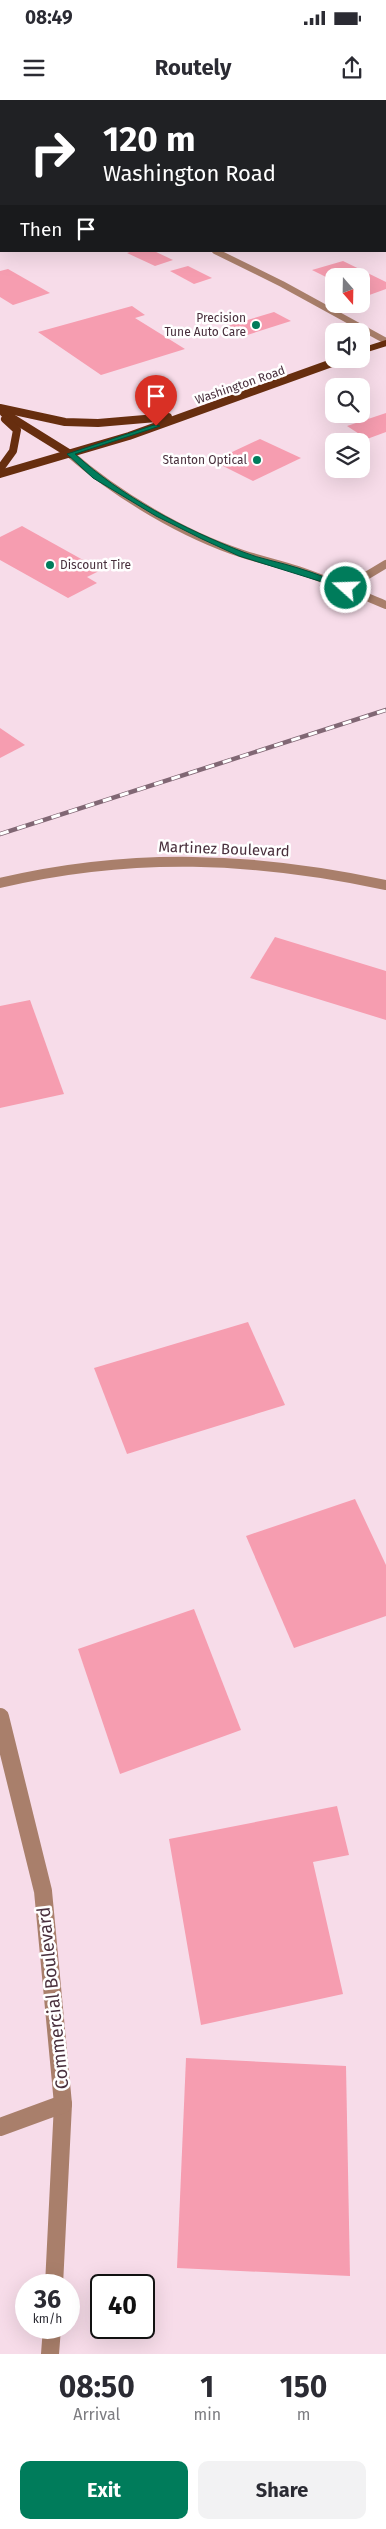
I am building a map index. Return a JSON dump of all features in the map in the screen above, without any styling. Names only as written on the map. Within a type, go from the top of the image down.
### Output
[{"type":"main road","points":[[370,348],[386,342]]},
{"type":"main road","name":"Washington Road","points":[[0,474],[70,454],[188,415],[325,366]]},
{"type":"main road","points":[[0,411],[65,422],[98,423],[188,415]]},
{"type":"main road","points":[[0,411],[70,454]]},
{"type":"main road","points":[[0,411],[17,430],[16,447],[10,460],[0,469]]},
{"type":"street","points":[[217,252],[282,284],[386,342]]},
{"type":"street","points":[[70,454],[96,476],[159,515],[204,538],[242,554],[298,570],[386,605]]},
{"type":"street","points":[[346,588],[386,564]]},
{"type":"street","name":"Martinez Boulevard","points":[[0,883],[91,866],[174,860],[300,868],[386,885]]},
{"type":"street","name":"Commercial Boulevard","points":[[0,1717],[43,1891],[64,2104],[55,2274]]},
{"type":"street","points":[[0,2127],[64,2104]]},
{"type":"street","points":[[50,2354],[51,2339]]},
{"type":"building","points":[[156,252],[173,260],[155,266],[127,253]]},
{"type":"building","points":[[343,261],[357,268],[325,268],[325,276],[312,270]]},
{"type":"building","points":[[188,266],[212,278],[194,284],[170,271]]},
{"type":"building","points":[[8,269],[50,293],[13,305],[0,297],[0,271]]},
{"type":"building","points":[[370,274],[386,282],[386,289],[370,295]]},
{"type":"building","points":[[132,306],[145,315],[135,318],[185,349],[101,375],[38,332]]},
{"type":"building","name":"Precision Tune Auto Care","points":[[274,312],[291,321],[238,338],[221,328]]},
{"type":"building","points":[[386,413],[386,432],[370,438],[370,433],[358,433],[347,426],[356,423],[370,423],[370,418]]},
{"type":"building","name":"Stanton Optical","points":[[260,439],[301,458],[253,481],[213,461]]},
{"type":"building","name":"Discount Tire","points":[[22,526],[101,570],[87,577],[97,583],[68,598],[0,560],[0,537]]},
{"type":"building","points":[[0,728],[25,745],[0,758]]},
{"type":"building","points":[[275,937],[386,971],[386,1020],[250,978]]},
{"type":"building","points":[[30,1000],[64,1094],[0,1108],[0,1006]]},
{"type":"building","points":[[248,1322],[285,1405],[127,1454],[94,1368]]},
{"type":"building","points":[[355,1499],[386,1565],[386,1616],[294,1648],[246,1536]]},
{"type":"building","points":[[194,1609],[241,1730],[120,1774],[78,1649]]},
{"type":"building","points":[[337,1806],[349,1855],[313,1862],[343,1994],[201,2025],[169,1839]]},
{"type":"building","points":[[186,2058],[346,2066],[350,2276],[177,2268]]},
{"type":"railway","points":[[0,834],[386,710]]},
{"type":"place","name":"Precision Tune Auto Care","points":[[256,325]]},
{"type":"place","name":"Stanton Optical","points":[[257,460]]},
{"type":"place","name":"Discount Tire","points":[[50,565]]},
{"type":"route","points":[[156,426],[70,454],[96,476],[159,515],[204,538],[242,554],[298,570],[346,588]]}]
